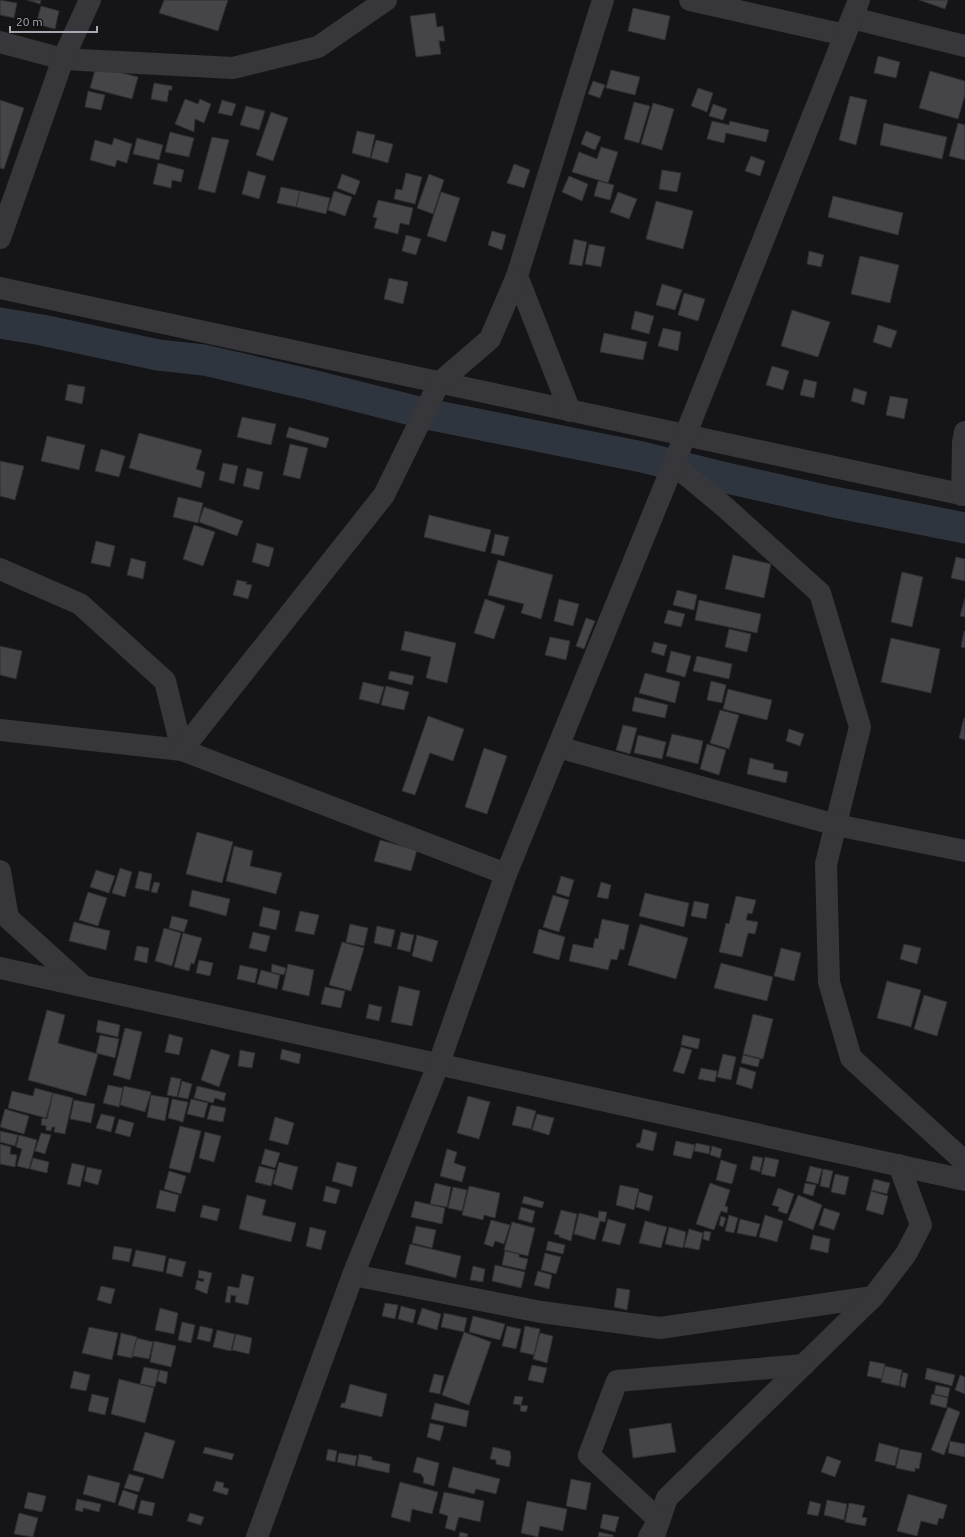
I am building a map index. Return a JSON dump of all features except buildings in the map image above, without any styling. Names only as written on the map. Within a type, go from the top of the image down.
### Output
[{"type":"street","points":[[0,238],[63,59],[90,0]]},
{"type":"street","points":[[0,42],[63,59],[233,68],[318,48],[386,0]]},
{"type":"street","points":[[182,750],[384,495],[439,383],[490,338],[517,276],[603,0]]},
{"type":"street","points":[[690,0],[852,18],[965,46]]},
{"type":"street","points":[[257,1537],[353,1275],[438,1063],[506,874],[852,18]]},
{"type":"street","points":[[517,276],[570,411]]},
{"type":"street","points":[[0,288],[964,495],[963,442],[965,432]]},
{"type":"street","points":[[672,464],[726,508],[820,593],[860,727],[826,864],[829,982],[851,1058],[965,1162]]},
{"type":"street","points":[[0,569],[80,604],[165,681],[182,750]]},
{"type":"street","points":[[0,730],[182,750],[506,874]]},
{"type":"street","points":[[558,747],[836,825],[965,852]]},
{"type":"street","points":[[0,870],[8,918],[84,986]]},
{"type":"street","points":[[0,968],[965,1180]]},
{"type":"street","points":[[804,1365],[617,1381],[590,1455],[654,1531],[668,1498],[804,1365],[873,1297],[906,1254],[921,1225],[899,1165]]},
{"type":"street","points":[[353,1275],[541,1312],[660,1328],[873,1297]]},
{"type":"waterway","points":[[0,323],[42,330],[158,355],[204,360],[427,414],[642,457],[829,501],[965,528]]}]
